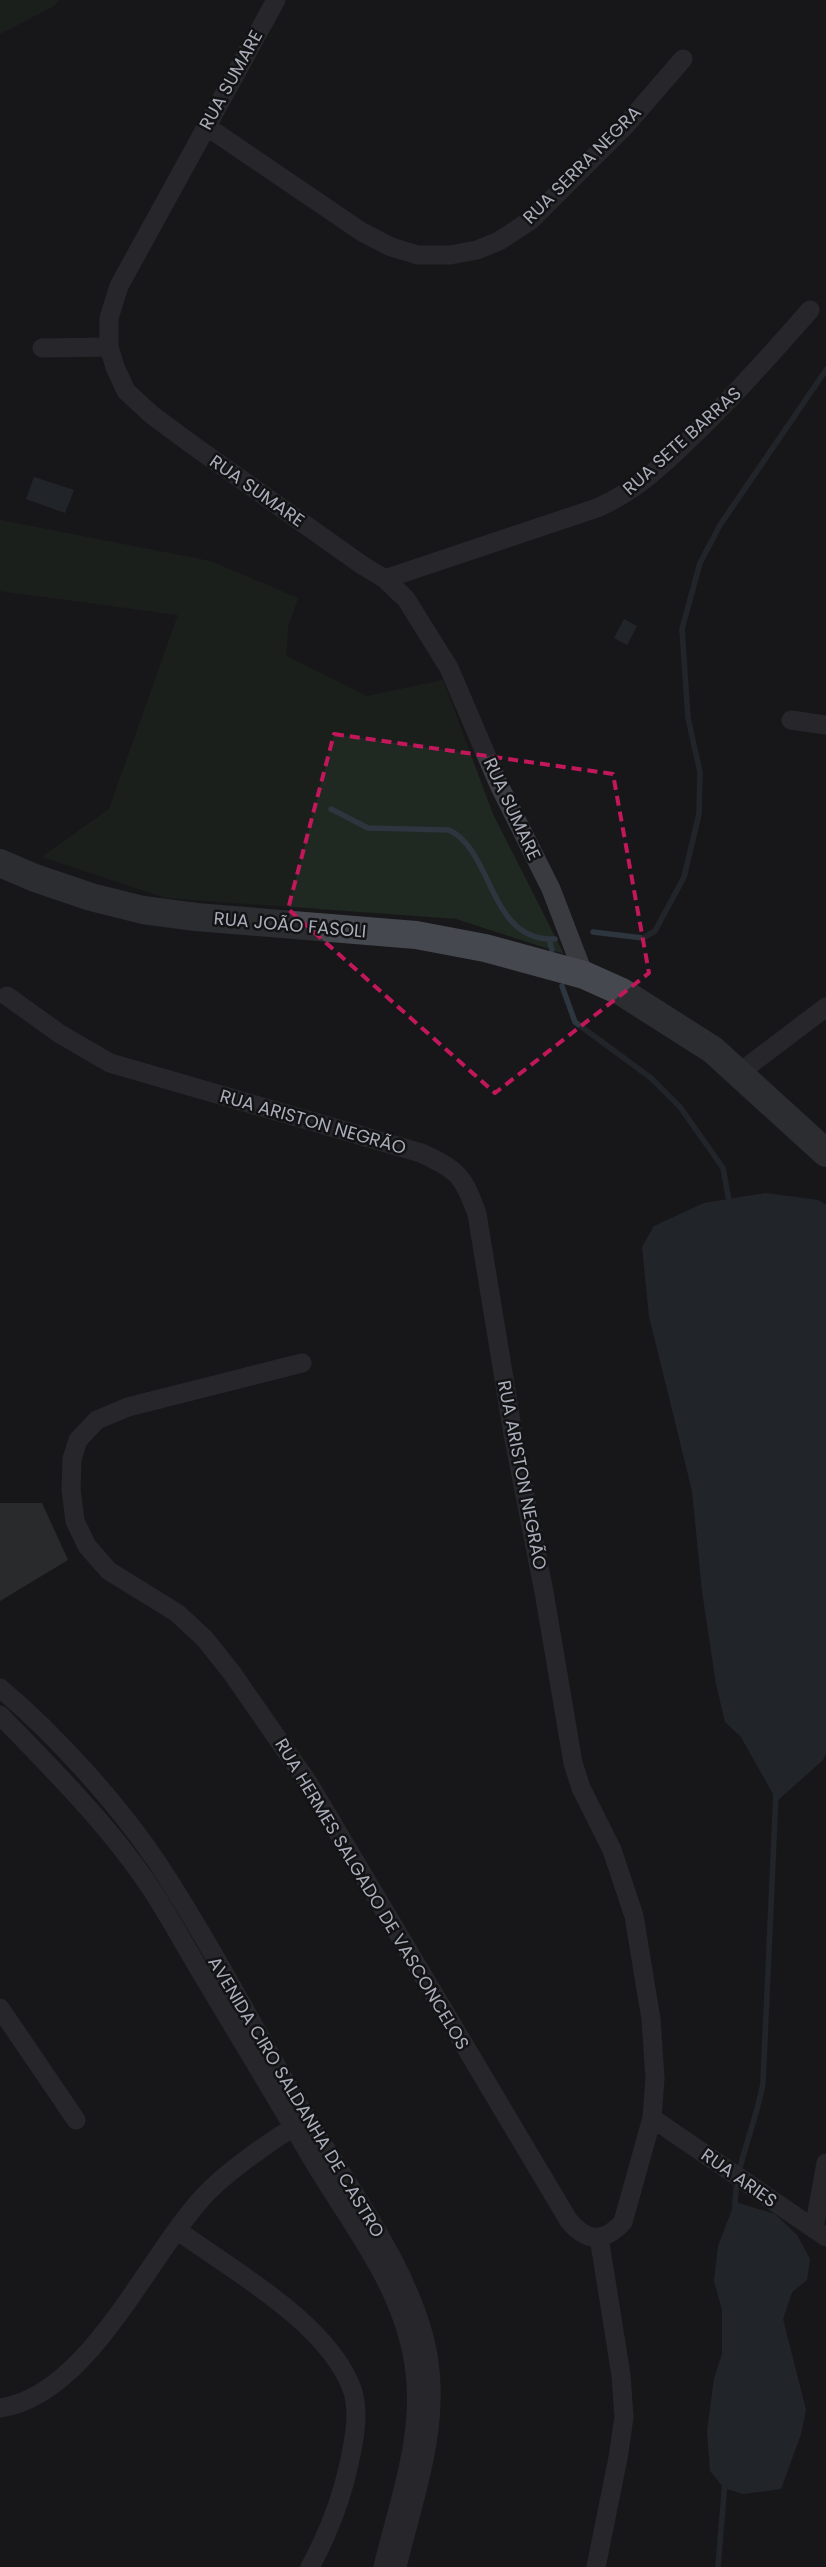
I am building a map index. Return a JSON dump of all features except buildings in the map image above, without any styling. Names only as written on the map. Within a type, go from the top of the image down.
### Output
[{"type":"main road","name":"RUA JOÃO FASOLI","points":[[0,863],[35,878],[91,897],[143,910],[196,917],[416,935],[485,948],[584,975],[622,992],[713,1050],[826,1153]]},
{"type":"street","name":"RUA SUMARE","points":[[276,0],[119,286],[109,318],[109,346],[115,367],[126,392],[152,415],[251,488],[385,579],[406,599],[449,668],[499,785],[550,890],[584,975]]},
{"type":"street","name":"RUA SERRA NEGRA","points":[[206,126],[370,236],[391,247],[418,255],[450,255],[477,250],[499,241],[531,220],[624,126],[683,59]]},
{"type":"street","name":"RUA SETE BARRAS","points":[[385,579],[598,508],[622,497],[640,485],[698,431],[754,375],[810,310]]},
{"type":"street","points":[[42,348],[109,346]]},
{"type":"street","points":[[791,720],[826,725]]},
{"type":"street","name":"RUA ARISTON NEGRÃO","points":[[8,996],[60,1034],[110,1062],[421,1153],[452,1167],[468,1189],[477,1214],[513,1434],[544,1592],[573,1763],[581,1788],[612,1850],[634,1916],[651,2019],[655,2078],[652,2118],[623,2222],[616,2230],[599,2237]]},
{"type":"street","points":[[740,1073],[826,1007]]},
{"type":"street","name":"RUA HERMES SALGADO DE VASCONCELOS","points":[[302,1363],[128,1407],[97,1420],[78,1440],[72,1459],[70,1489],[75,1522],[87,1546],[109,1572],[177,1613],[205,1639],[232,1673],[309,1784],[569,2222],[582,2234],[599,2237]]},
{"type":"street","name":"AVENIDA CIRO SALDANHA DE CASTRO","points":[[0,1688],[48,1734],[100,1789],[156,1861],[300,2123],[324,2178],[370,2248],[398,2304],[414,2363],[417,2402],[413,2450],[383,2567]]},
{"type":"street","name":"AVENIDA CIRO SALDANHA DE CASTRO","points":[[0,1715],[117,1843],[152,1890],[300,2123],[384,2244],[416,2311],[429,2361],[431,2402],[426,2452],[397,2567]]},
{"type":"street","points":[[34,1750],[48,1734]]},
{"type":"street","points":[[0,2008],[76,2120]]},
{"type":"street","name":"RUA ARIES","points":[[652,2118],[820,2233]]},
{"type":"street","points":[[0,2408],[35,2399],[66,2376],[95,2344],[203,2196],[300,2123]]},
{"type":"street","points":[[820,2233],[826,2162]]},
{"type":"street","points":[[177,2230],[277,2301],[305,2324],[338,2360],[352,2390],[356,2415],[343,2492],[324,2542],[310,2567]]},
{"type":"street","points":[[596,2567],[618,2458],[624,2417],[621,2375],[599,2237]]},
{"type":"highlighted area","points":[[334,734],[613,774],[649,973],[495,1093],[288,909]]},
{"type":"shaded area","points":[[0,0],[59,0],[54,6],[0,34]]},
{"type":"shaded area","points":[[34,477],[74,490],[65,513],[26,499]]},
{"type":"shaded area","points":[[0,520],[210,561],[298,598],[288,627],[286,656],[367,696],[443,680],[493,814],[564,954],[456,919],[166,898],[42,857],[109,809],[178,615],[0,591]]},
{"type":"shaded area","points":[[624,619],[637,626],[627,645],[614,638]]},
{"type":"shaded area","points":[[765,1193],[818,1200],[826,1205],[826,1753],[823,1760],[777,1801],[741,1737],[725,1722],[716,1684],[702,1591],[692,1491],[649,1316],[642,1247],[654,1226],[704,1203]]},
{"type":"shaded area","points":[[735,2202],[775,2214],[797,2235],[810,2259],[807,2280],[792,2292],[783,2319],[806,2410],[801,2434],[781,2489],[743,2494],[724,2488],[710,2471],[707,2431],[714,2379],[722,2354],[722,2310],[714,2281],[718,2246]]},
{"type":"waterway","points":[[593,932],[643,938],[655,931],[684,877],[699,814],[700,772],[688,718],[682,629],[700,563],[720,525],[826,370]]},
{"type":"waterway","points":[[331,809],[368,828],[449,830],[464,841],[475,856],[504,912],[517,927],[533,936],[555,939]]},
{"type":"waterway","points":[[549,939],[552,950]]},
{"type":"waterway","points":[[562,986],[575,1022],[651,1078],[680,1107],[723,1168],[730,1206]]},
{"type":"waterway","points":[[735,2210],[738,2178],[763,2083],[776,1793]]},
{"type":"waterway","points":[[718,2567],[725,2481]]}]
